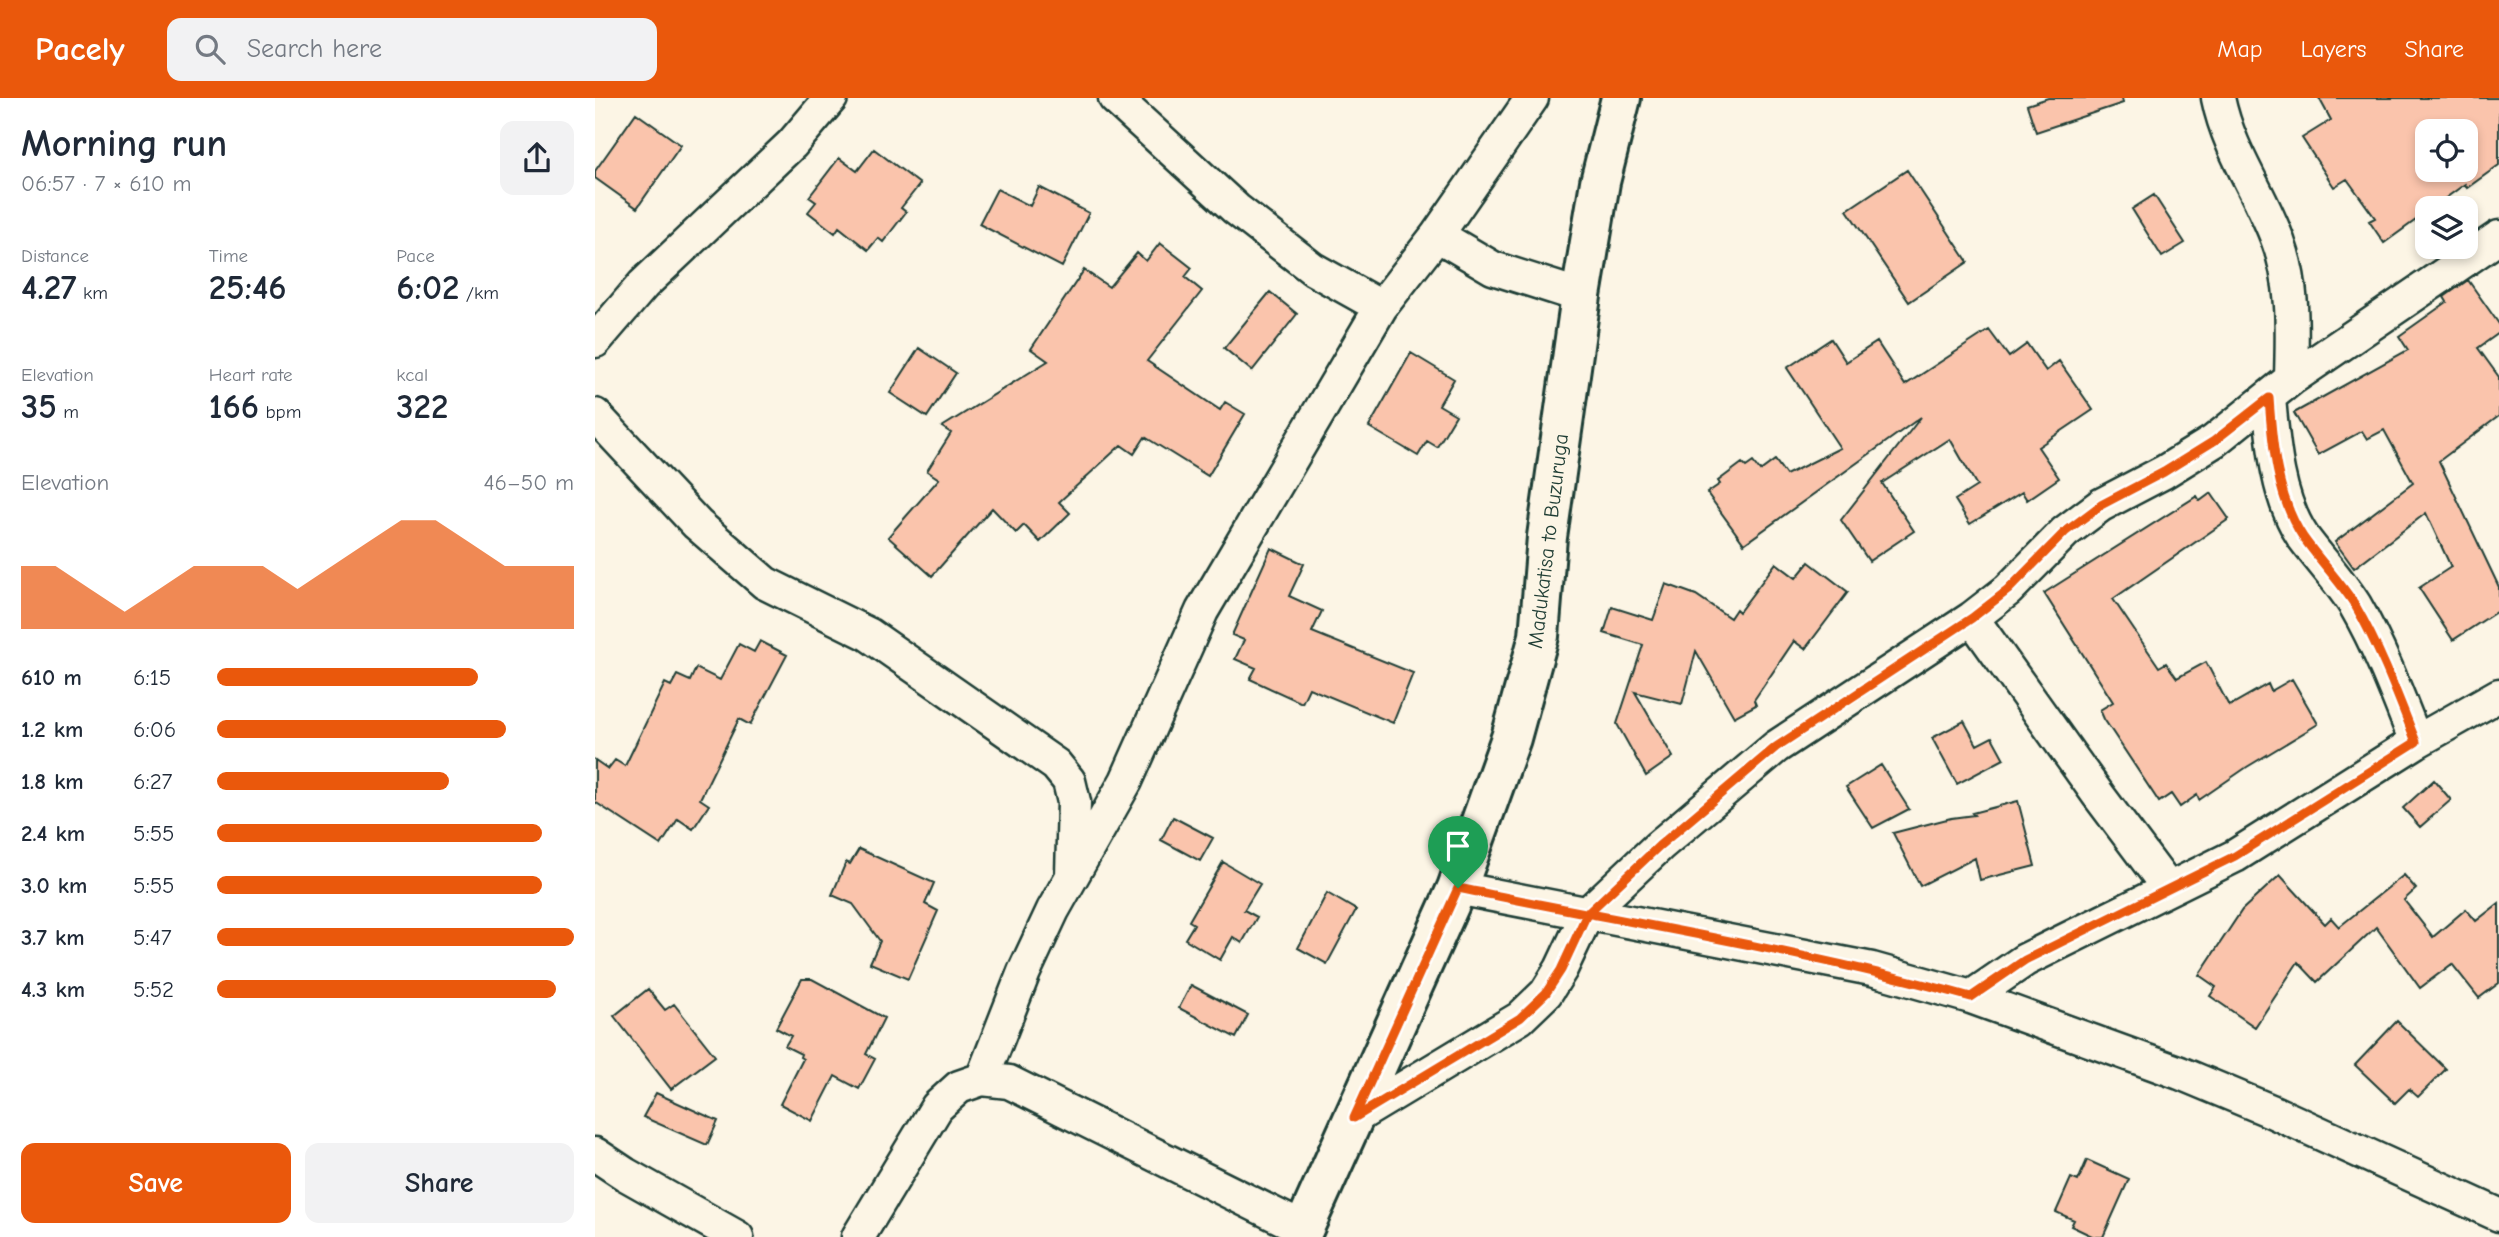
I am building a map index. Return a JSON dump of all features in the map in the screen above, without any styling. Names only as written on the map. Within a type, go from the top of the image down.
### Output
[{"type":"main road","name":"Madukatisa to Buzuruga","points":[[1302,1233],[1458,888],[1511,738],[1538,636],[1547,537],[1581,296],[1600,182],[1621,98]]},
{"type":"street","points":[[595,341],[643,285],[792,144],[831,98]]},
{"type":"street","points":[[1115,98],[1236,209],[1313,269],[1381,307]]},
{"type":"street","points":[[982,1079],[1024,972],[1053,910],[1126,782],[1202,611],[1381,307],[1437,235],[1532,98]]},
{"type":"street","points":[[2218,98],[2224,128],[2278,242],[2292,296],[2273,446],[2286,500],[2301,534],[2354,604],[2375,645],[2416,742]]},
{"type":"street","points":[[1437,235],[1493,268],[1581,296]]},
{"type":"street","points":[[1354,1118],[1520,1018],[1546,993],[1561,970],[1587,914],[1659,846],[1776,747],[1972,618],[2008,590],[2065,532],[2101,505],[2164,472],[2214,441],[2280,388],[2499,237]]},
{"type":"street","points":[[595,415],[697,524],[765,583],[868,634],[1056,765],[1069,781],[1074,802],[1072,880]]},
{"type":"street","points":[[1972,618],[2168,888]]},
{"type":"street","points":[[1971,997],[2025,960],[2235,856],[2416,742],[2499,695]]},
{"type":"street","points":[[1458,888],[1872,969],[1971,997],[2180,1073],[2271,1111],[2499,1216]]},
{"type":"street","points":[[858,1237],[937,1107],[959,1087],[982,1079],[1009,1082],[1302,1233]]},
{"type":"street","points":[[595,1154],[625,1174],[737,1237]]},
{"type":"building","points":[[2048,98],[2122,98],[2123,103],[2036,132],[2027,105]]},
{"type":"building","points":[[2319,98],[2499,98],[2499,165],[2478,180],[2478,119],[2415,119],[2415,182],[2475,182],[2467,188],[2465,184],[2448,196],[2415,196],[2415,221],[2384,243],[2369,221],[2375,218],[2347,179],[2334,187],[2302,138],[2331,120]]},
{"type":"building","points":[[636,113],[681,145],[637,208],[595,178],[595,171]]},
{"type":"building","points":[[874,149],[920,184],[901,208],[906,212],[883,242],[878,238],[868,250],[839,227],[835,233],[808,212],[816,202],[809,197],[839,158],[857,171]]},
{"type":"building","points":[[1907,170],[1968,262],[1909,302],[1847,210]]},
{"type":"building","points":[[1039,187],[1089,213],[1062,267],[979,224],[997,189],[1030,206]]},
{"type":"building","points":[[2154,195],[2185,243],[2162,257],[2132,209]]},
{"type":"building","points":[[1160,243],[1192,268],[1185,277],[1202,291],[1147,361],[1220,410],[1225,402],[1245,414],[1208,476],[1145,437],[1134,454],[1121,445],[1059,502],[1070,513],[1040,542],[1024,525],[1016,533],[992,508],[932,576],[888,537],[939,479],[927,471],[951,433],[942,427],[1048,361],[1031,349],[1084,270],[1109,287],[1137,253],[1146,261]]},
{"type":"building","points":[[2468,280],[2499,324],[2499,333],[2478,348],[2499,377],[2499,416],[2439,461],[2499,587],[2499,610],[2453,640],[2419,588],[2451,567],[2426,513],[2354,568],[2335,542],[2413,483],[2384,430],[2367,439],[2362,431],[2318,455],[2294,413],[2408,350],[2399,336],[2447,302],[2444,297]]},
{"type":"building","points":[[1270,292],[1297,314],[1252,371],[1224,348]]},
{"type":"building","points":[[1989,330],[2009,357],[2027,344],[2046,371],[2059,361],[2093,410],[2038,447],[2059,478],[2027,500],[2022,492],[1970,524],[1955,500],[1977,486],[1950,439],[1882,483],[1914,531],[1869,561],[1841,520],[1921,417],[1744,544],[1707,493],[1742,463],[1746,467],[1753,462],[1760,471],[1775,460],[1786,475],[1840,448],[1787,368],[1831,339],[1846,362],[1877,342],[1905,385]]},
{"type":"building","points":[[919,348],[956,373],[927,417],[890,393]]},
{"type":"building","points":[[1411,353],[1454,379],[1439,405],[1456,415],[1437,447],[1427,441],[1418,456],[1369,427]]},
{"type":"building","points":[[2211,493],[2229,519],[2113,599],[2159,667],[2166,663],[2177,678],[2206,662],[2229,706],[2268,684],[2271,691],[2292,679],[2318,724],[2199,800],[2197,795],[2180,807],[2171,794],[2159,802],[2104,719],[2100,710],[2113,702],[2044,593],[2197,496],[2200,501]]},
{"type":"building","points":[[1271,548],[1304,564],[1289,596],[1322,611],[1312,632],[1413,673],[1393,723],[1309,688],[1302,703],[1250,679],[1256,668],[1235,659],[1244,640],[1232,635]]},
{"type":"building","points":[[1809,562],[1848,592],[1805,649],[1794,641],[1754,700],[1756,705],[1734,717],[1696,651],[1682,704],[1635,692],[1673,757],[1646,776],[1617,724],[1643,645],[1604,633],[1612,607],[1653,620],[1666,584],[1696,595],[1730,618],[1736,609],[1739,612],[1776,563],[1796,578]]},
{"type":"building","points":[[760,641],[787,655],[750,725],[739,719],[700,799],[709,805],[693,829],[678,819],[661,845],[595,802],[595,760],[608,769],[615,760],[625,766],[665,683],[671,686],[677,675],[690,681],[696,668],[720,680],[739,644],[754,652]]},
{"type":"building","points":[[1964,721],[1977,745],[1992,737],[2004,759],[1957,784],[1932,738]]},
{"type":"building","points":[[1881,765],[1909,809],[1873,828],[1846,787]]},
{"type":"building","points":[[2434,780],[2451,800],[2420,827],[2403,808]]},
{"type":"building","points":[[2018,801],[2035,866],[1980,880],[1975,858],[1920,886],[1893,833],[1974,815],[1972,813]]},
{"type":"building","points":[[1173,817],[1213,838],[1200,861],[1161,840]]},
{"type":"building","points":[[859,849],[934,883],[925,904],[938,911],[908,979],[870,963],[880,941],[853,904],[832,895],[846,862],[850,864]]},
{"type":"building","points":[[1223,862],[1260,884],[1244,910],[1257,917],[1242,943],[1233,937],[1220,960],[1185,939],[1194,924],[1189,921]]},
{"type":"building","points":[[2280,875],[2325,924],[2331,918],[2339,927],[2404,875],[2416,889],[2404,900],[2433,937],[2466,909],[2476,921],[2499,903],[2499,983],[2479,998],[2452,964],[2420,988],[2376,927],[2317,982],[2298,962],[2255,1027],[2210,996],[2216,987],[2199,975],[2242,910]]},
{"type":"building","points":[[1327,893],[1356,910],[1327,964],[1298,948]]},
{"type":"building","points":[[802,979],[812,979],[884,1018],[866,1054],[875,1059],[859,1089],[835,1076],[812,1121],[780,1104],[803,1059],[801,1054],[785,1046],[791,1036],[776,1028]]},
{"type":"building","points":[[1191,985],[1248,1015],[1236,1038],[1179,1008]]},
{"type":"building","points":[[648,989],[665,1010],[674,1004],[715,1056],[671,1089],[614,1016]]},
{"type":"building","points":[[2397,1021],[2446,1069],[2418,1097],[2409,1089],[2395,1103],[2355,1065]]},
{"type":"building","points":[[656,1093],[718,1121],[707,1145],[643,1117]]},
{"type":"building","points":[[2087,1160],[2129,1179],[2103,1237],[2094,1237],[2071,1226],[2074,1220],[2056,1212],[2071,1178],[2078,1181]]},
{"type":"route","points":[[1458,888],[1354,1118],[1520,1018],[1546,993],[1561,970],[1587,914],[1659,846],[1776,747],[1827,712],[1919,656],[1972,618],[2008,590],[2035,559],[2065,532],[2101,505],[2164,472],[2214,441],[2269,398],[2273,446],[2286,500],[2301,534],[2354,604],[2393,684],[2416,742],[2311,811],[2235,856],[2025,960],[1971,997],[1872,969],[1661,929],[1587,914],[1458,888]]}]
